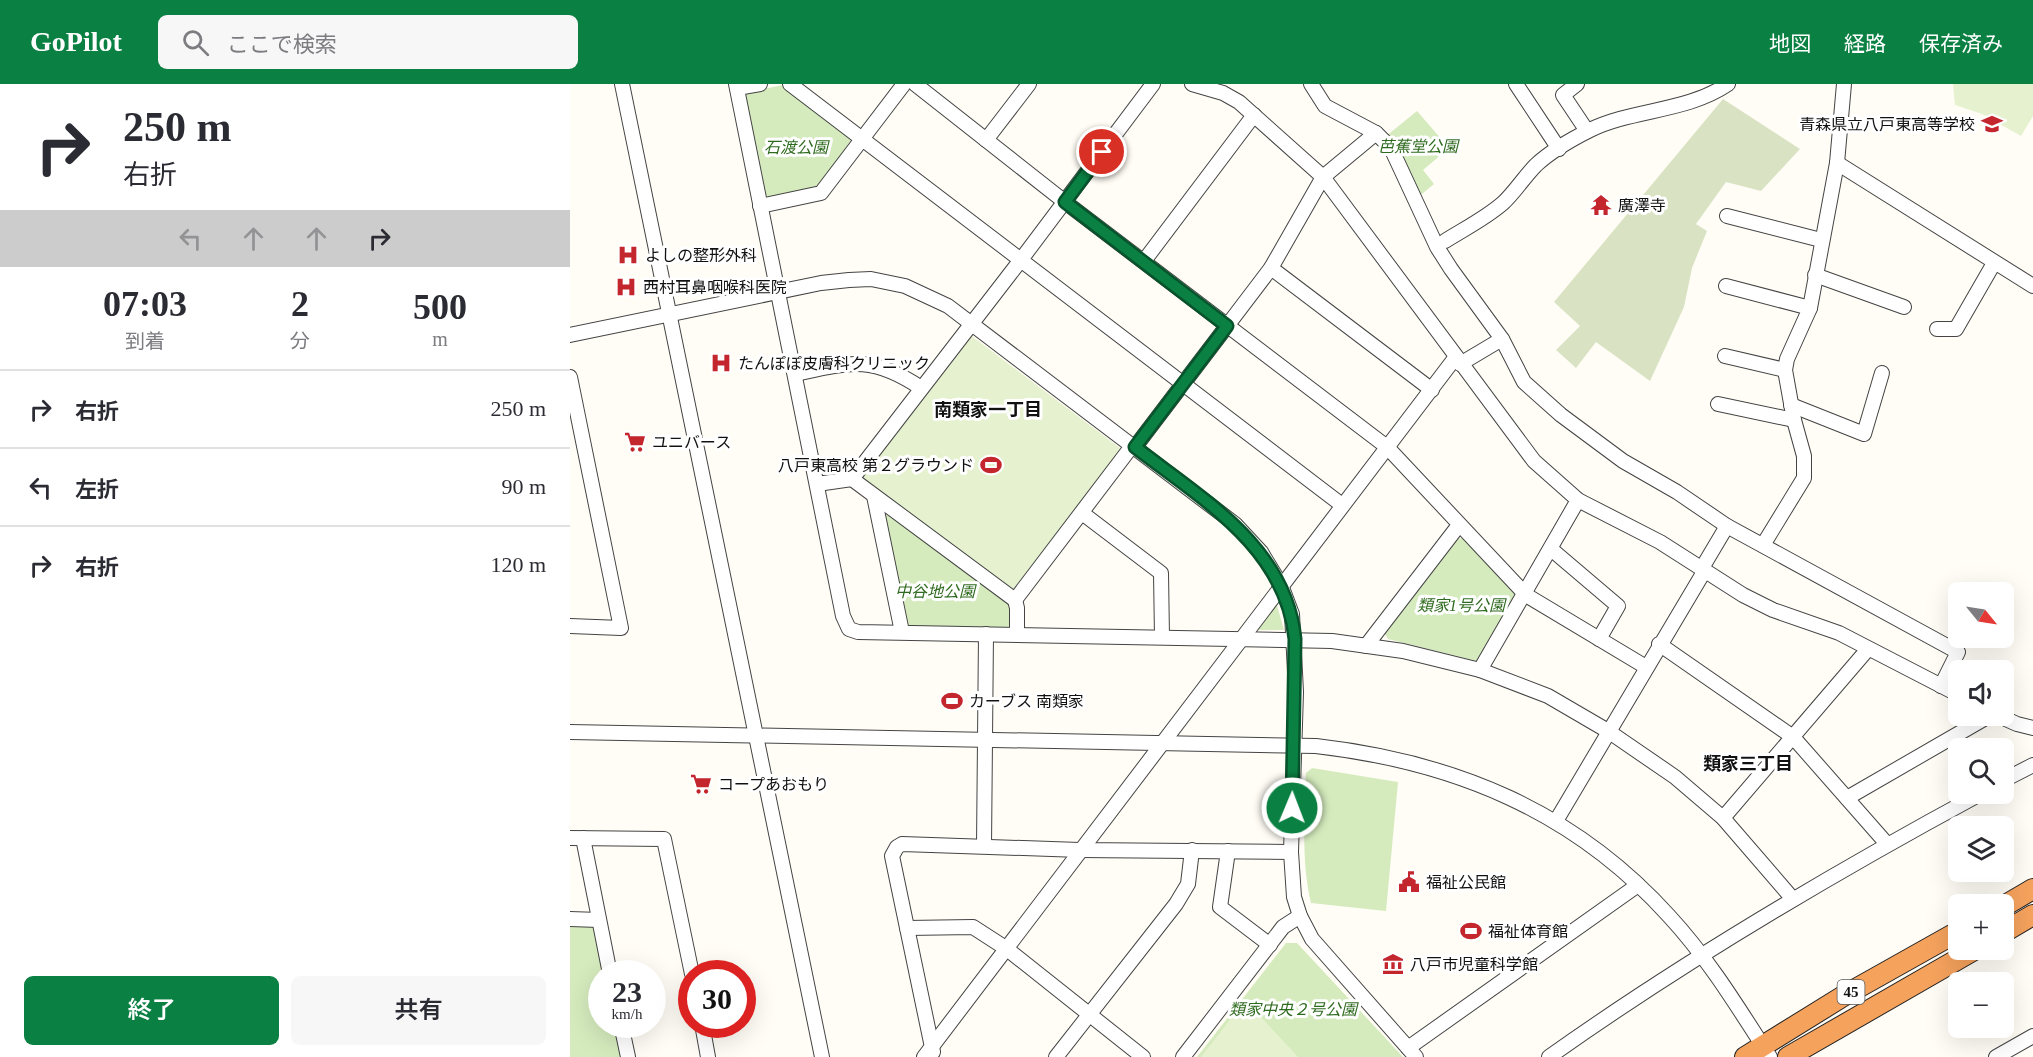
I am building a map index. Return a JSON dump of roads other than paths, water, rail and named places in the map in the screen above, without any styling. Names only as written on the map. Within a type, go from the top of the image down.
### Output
[{"type":"highway","points":[[2014,900],[2033,890]]},
{"type":"highway","points":[[2014,926],[2033,915]]},
{"type":"highway","name":"45","points":[[1745,1057],[1766,1051],[1948,938]]},
{"type":"highway","name":"45","points":[[1788,1057],[1957,960]]},
{"type":"street","points":[[622,84],[822,1057]]},
{"type":"street","points":[[760,84],[736,86],[843,616],[849,629],[858,632],[1295,639],[1403,651],[1479,670],[1548,696],[1608,731],[1675,777],[1723,818],[1792,898]]},
{"type":"street","points":[[790,84],[1342,505]]},
{"type":"street","points":[[760,206],[821,193],[861,137],[904,84]]},
{"type":"street","points":[[915,84],[1065,202],[1387,447],[1526,595],[1646,668]]},
{"type":"street","points":[[986,140],[1029,84]]},
{"type":"street","points":[[817,484],[852,478],[972,324],[1153,84]]},
{"type":"street","points":[[1192,84],[1223,93],[1254,115],[1323,177],[1534,461],[1578,500],[1660,543],[1763,605],[1839,633],[1948,690]]},
{"type":"street","points":[[1311,84],[1324,106],[1376,133],[1391,148],[1437,247],[1502,339],[1524,382],[1561,415],[1623,461],[1677,492],[1727,526],[1958,652],[1941,686]]},
{"type":"street","points":[[1516,84],[1560,149]]},
{"type":"street","points":[[1577,84],[1563,96],[1587,131]]},
{"type":"street","points":[[1445,241],[1500,205],[1519,188],[1536,165],[1587,131],[1606,122],[1644,115],[1717,92],[1728,84]]},
{"type":"street","points":[[1763,545],[1804,478],[1804,456],[1794,420],[1785,370],[1787,359],[1810,308],[1837,163],[1844,84]]},
{"type":"street","points":[[1144,261],[1254,115]]},
{"type":"street","points":[[1014,600],[1183,384],[1270,268],[1323,177],[1376,133]]},
{"type":"street","points":[[1837,163],[2033,286]]},
{"type":"street","points":[[1727,216],[1821,240]]},
{"type":"street","points":[[1937,329],[1956,329],[1994,263]]},
{"type":"street","points":[[1270,268],[1432,390]]},
{"type":"street","points":[[1815,275],[1904,307]]},
{"type":"street","points":[[570,335],[821,283],[871,279],[905,286],[948,306],[1235,524],[1261,552],[1281,585],[1292,614],[1295,639],[1291,852],[1294,897],[1300,916],[1312,939],[1412,1053],[1638,885]]},
{"type":"street","points":[[1726,286],[1810,308]]},
{"type":"street","points":[[930,1053],[1240,638],[1432,390],[1458,361],[1502,339]]},
{"type":"street","points":[[1725,356],[1785,370]]},
{"type":"street","points":[[795,374],[834,365],[874,365],[896,372],[921,388]]},
{"type":"street","points":[[1791,405],[1864,435],[1882,373]]},
{"type":"street","points":[[570,377],[574,422],[621,628],[570,626]]},
{"type":"street","points":[[1718,404],[1794,420]]},
{"type":"street","points":[[852,478],[1014,600],[1017,608],[1017,634]]},
{"type":"street","points":[[874,496],[902,632]]},
{"type":"street","points":[[1479,670],[1526,595],[1578,500]]},
{"type":"street","points":[[1082,513],[1161,573],[1162,636]]},
{"type":"street","points":[[1366,646],[1459,525]]},
{"type":"street","points":[[1556,821],[1727,526]]},
{"type":"street","points":[[1551,549],[1618,606],[1599,639]]},
{"type":"street","points":[[984,846],[987,634]]},
{"type":"street","points":[[1659,644],[1793,737],[1887,844]]},
{"type":"street","points":[[1723,818],[1868,649]]},
{"type":"street","points":[[2014,723],[2033,728]]},
{"type":"street","points":[[1847,798],[1972,726]]},
{"type":"street","points":[[570,732],[1293,746],[1362,751],[1412,761],[1473,780],[1556,821],[1600,851],[1670,916],[1701,955],[1766,1051]]},
{"type":"street","points":[[2014,775],[2033,765]]},
{"type":"street","points":[[1549,1057],[1615,1010],[1792,898],[1961,804]]},
{"type":"street","points":[[607,960],[577,838],[664,839],[689,960]]},
{"type":"street","points":[[930,1053],[892,856],[897,847],[903,844],[1080,850],[1291,852]]},
{"type":"street","points":[[1056,1057],[1176,904],[1188,884],[1192,850]]},
{"type":"street","points":[[1228,851],[1220,907],[1270,945]]},
{"type":"street","points":[[1183,1057],[1283,927],[1300,916]]},
{"type":"street","points":[[570,919],[599,920]]},
{"type":"street","points":[[907,928],[973,927],[1007,949],[1090,1014],[1137,1055]]},
{"type":"street","points":[[1996,1057],[2033,1036]]},
{"type":"street","points":[[624,1038],[628,1057]]},
{"type":"street","points":[[705,1038],[708,1057]]},
{"type":"place","name":"青森県立八戸東高等学校","points":[[1992,124]]},
{"type":"place","name":"廣澤寺","points":[[1601,205]]},
{"type":"place","name":"よしの整形外科","points":[[628,255]]},
{"type":"place","name":"西村耳鼻咽喉科医院","points":[[626,287]]},
{"type":"place","name":"たんぽぽ皮膚科クリニック","points":[[721,363]]},
{"type":"place","name":"ユニバース","points":[[635,442]]},
{"type":"place","name":"八戸東高校 第２グラウンド","points":[[991,465]]},
{"type":"place","name":"カーブス 南類家","points":[[952,701]]},
{"type":"place","name":"コープあおもり","points":[[701,784]]},
{"type":"place","name":"福祉公民館","points":[[1409,882]]},
{"type":"place","name":"福祉体育館","points":[[1471,931]]},
{"type":"place","name":"八戸市児童科学館","points":[[1393,964]]},
{"type":"district","name":"南類家一丁目","points":[[988,410]]},
{"type":"district","name":"類家三丁目","points":[[1748,764]]},
{"type":"park label","name":"芭蕉堂公園","points":[[1418,146]]},
{"type":"park label","name":"石渡公園","points":[[796,147]]},
{"type":"park label","name":"中谷地公園","points":[[935,591]]},
{"type":"park label","name":"類家1号公園","points":[[1461,605]]},
{"type":"park label","name":"類家中央２号公園","points":[[1293,1009]]}]
